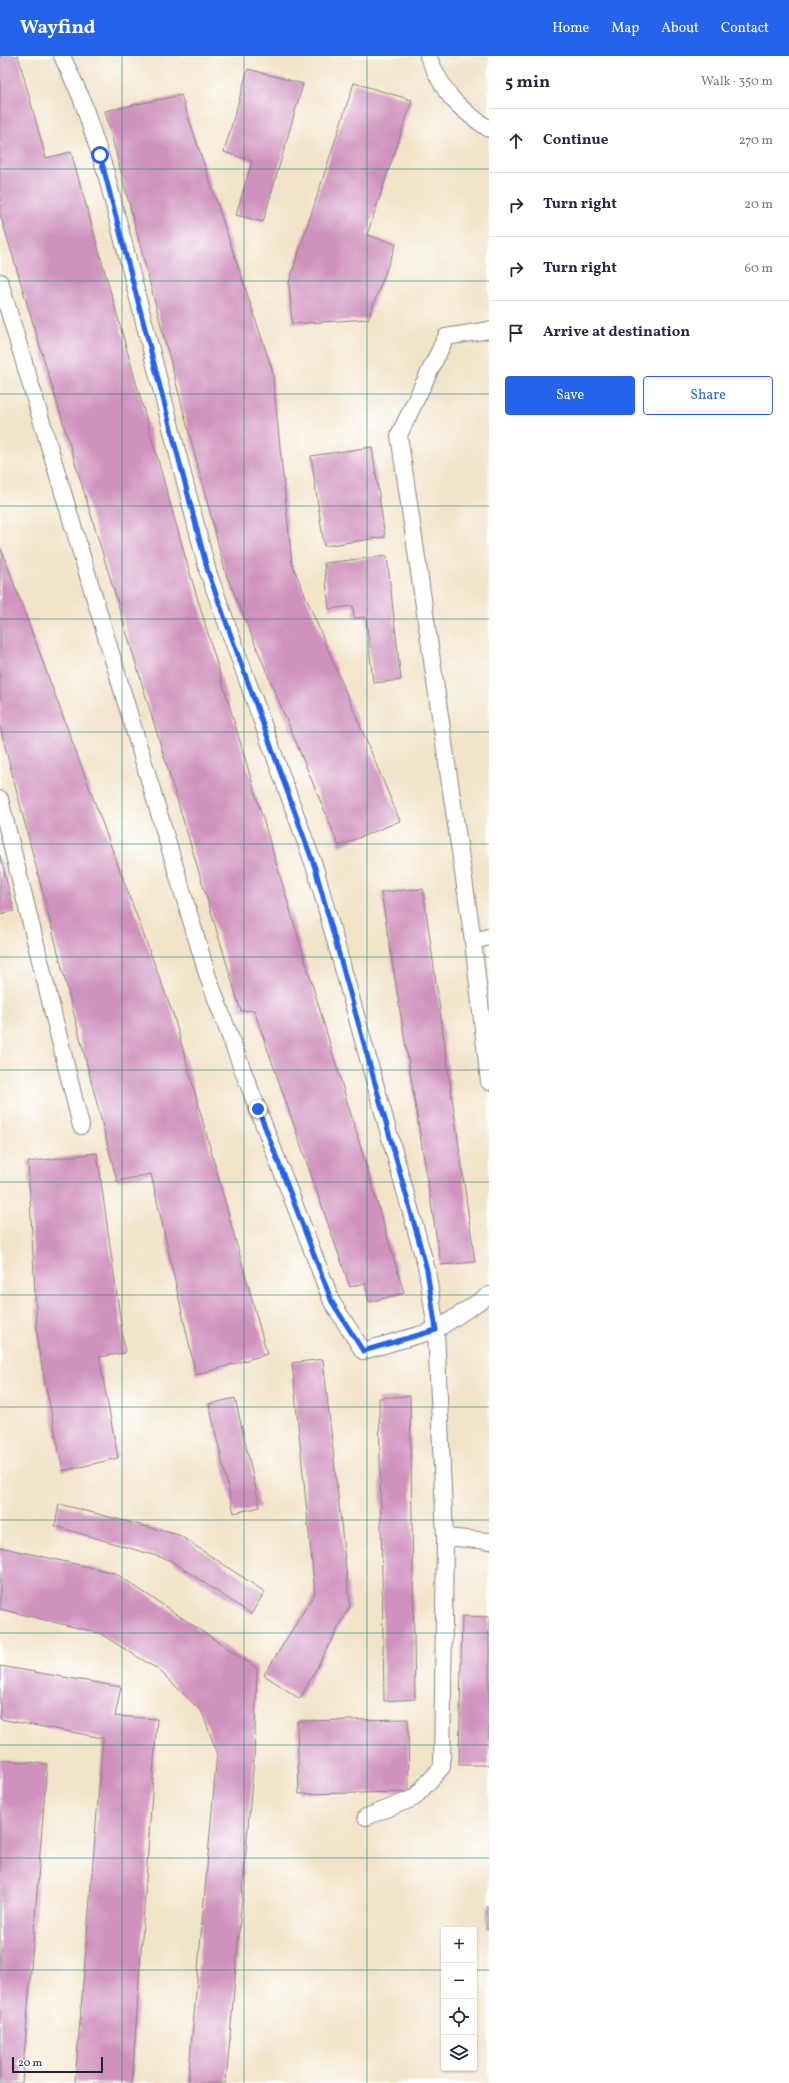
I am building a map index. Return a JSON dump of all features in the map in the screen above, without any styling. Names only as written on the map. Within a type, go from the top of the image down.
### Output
[{"type":"lane","points":[[62,56],[81,97],[105,170],[208,572],[315,868],[427,1270],[436,1330],[446,1537],[442,1767],[414,1798],[366,1817]]},
{"type":"lane","points":[[428,56],[440,84],[453,101],[466,113],[489,129]]},
{"type":"lane","points":[[0,282],[208,976],[332,1302],[363,1351],[436,1330],[489,1295]]},
{"type":"lane","points":[[489,330],[446,337],[399,435],[473,941],[489,1082]]},
{"type":"lane","points":[[0,799],[81,1126]]},
{"type":"lane","points":[[473,941],[489,938]]},
{"type":"lane","points":[[446,1537],[489,1541]]},
{"type":"building","points":[[0,56],[18,56],[46,158],[71,152],[189,570],[404,1293],[369,1302],[365,1283],[350,1287],[254,1010],[241,1011],[0,214]]},
{"type":"building","points":[[248,69],[303,84],[263,222],[236,215],[252,161],[224,152]]},
{"type":"building","points":[[354,83],[412,100],[367,235],[396,244],[368,319],[292,324],[289,282]]},
{"type":"building","points":[[181,95],[272,369],[292,564],[400,821],[339,846],[226,574],[105,111]]},
{"type":"building","points":[[372,447],[385,537],[324,546],[311,456]]},
{"type":"building","points":[[0,546],[174,1017],[267,1354],[196,1375],[151,1174],[117,1181],[0,727]]},
{"type":"building","points":[[387,556],[401,680],[373,683],[366,617],[354,618],[353,606],[329,609],[324,563]]},
{"type":"building","points":[[0,855],[14,911],[0,914]]},
{"type":"building","points":[[423,889],[475,1262],[441,1265],[381,892]]},
{"type":"building","points":[[97,1153],[125,1353],[99,1357],[118,1458],[63,1471],[38,1347],[28,1162]]},
{"type":"building","points":[[323,1359],[350,1606],[300,1699],[264,1675],[315,1593],[292,1363]]},
{"type":"building","points":[[410,1396],[415,1699],[384,1701],[379,1398]]},
{"type":"building","points":[[235,1398],[260,1507],[234,1513],[209,1404]]},
{"type":"building","points":[[59,1504],[179,1535],[265,1592],[251,1614],[170,1560],[55,1526]]},
{"type":"building","points":[[0,1547],[115,1573],[257,1668],[254,1757],[226,2083],[188,2083],[217,1753],[202,1712],[159,1670],[99,1633],[0,1609]]},
{"type":"building","points":[[462,1616],[489,1617],[489,1765],[459,1765]]},
{"type":"building","points":[[0,1666],[121,1687],[115,1716],[157,1719],[132,2083],[75,2083],[103,1738],[0,1719]]},
{"type":"building","points":[[408,1719],[409,1792],[299,1794],[297,1721]]},
{"type":"building","points":[[0,1760],[47,1764],[22,2083],[0,2083]]},
{"type":"building","points":[[487,1907],[489,1907],[489,1929],[487,1929]]},
{"type":"route","points":[[100,155],[208,572],[315,868],[427,1270],[436,1330],[363,1351],[332,1302],[258,1109]]}]
